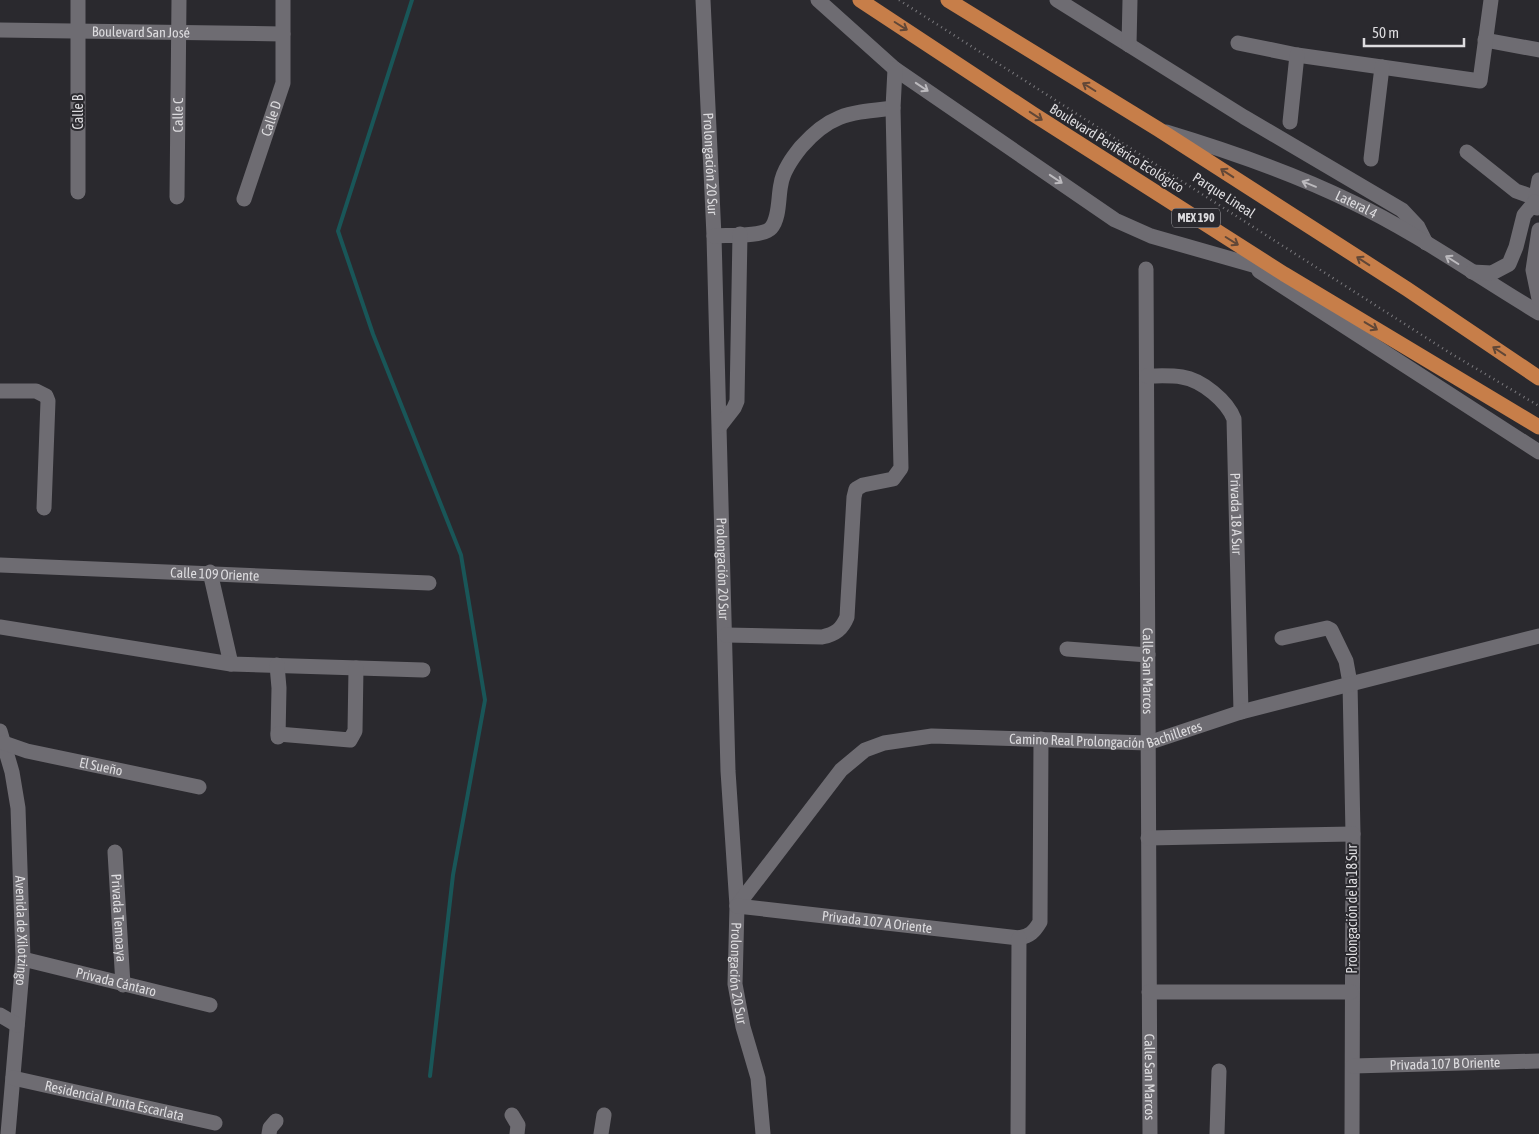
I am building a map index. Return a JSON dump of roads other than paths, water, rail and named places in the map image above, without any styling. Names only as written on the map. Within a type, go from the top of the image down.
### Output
[{"type":"highway","name":"Boulevard Periférico Ecológico","points":[[860,0],[1033,114],[1284,274],[1539,427]]},
{"type":"highway","points":[[948,0],[1158,129],[1406,289],[1539,378]]},
{"type":"street","name":"Calle B","points":[[78,0],[78,192]]},
{"type":"street","name":"Calle C","points":[[177,197],[179,0]]},
{"type":"street","name":"Calle D","points":[[244,199],[283,83],[283,0]]},
{"type":"street","name":"Prolongación 20 Sur","points":[[703,0],[714,236],[726,634],[728,771],[737,906],[735,984],[743,1027],[758,1078],[762,1134]]},
{"type":"street","points":[[818,0],[895,69],[1116,220],[1152,236],[1284,274]]},
{"type":"street","points":[[1057,0],[1244,117],[1402,210],[1418,227],[1426,244]]},
{"type":"street","points":[[1129,45],[1130,0]]},
{"type":"street","points":[[1238,43],[1297,55],[1480,82],[1490,0]]},
{"type":"street","name":"Boulevard San José","points":[[0,30],[283,34]]},
{"type":"street","points":[[1485,40],[1539,50]]},
{"type":"street","points":[[1290,122],[1297,55]]},
{"type":"street","points":[[1371,159],[1382,67]]},
{"type":"street","points":[[726,634],[822,637],[839,630],[847,617],[854,496],[856,489],[863,484],[892,479],[901,468],[893,108],[895,69]]},
{"type":"street","points":[[714,236],[765,232],[770,228],[775,221],[781,180],[796,153],[822,125],[836,118],[864,111],[893,108]]},
{"type":"street","name":"Lateral 4","points":[[1158,129],[1217,148],[1352,202],[1426,244],[1539,313]]},
{"type":"street","points":[[1467,152],[1516,191],[1537,204]]},
{"type":"street","points":[[1470,272],[1492,273],[1509,264],[1524,215],[1537,204],[1539,180]]},
{"type":"street","points":[[1539,230],[1534,270],[1539,299]]},
{"type":"street","points":[[720,426],[737,401],[740,234]]},
{"type":"street","points":[[1512,257],[1535,261]]},
{"type":"street","points":[[1248,264],[1539,452]]},
{"type":"street","name":"Calle San Marcos","points":[[1146,269],[1150,1134]]},
{"type":"street","name":"Privada 18 A Sur","points":[[1146,376],[1190,379],[1220,398],[1232,412],[1234,420],[1241,712]]},
{"type":"street","points":[[0,391],[36,391],[46,396],[48,401],[44,508]]},
{"type":"street","name":"Calle 109 Oriente","points":[[0,565],[210,572],[429,583]]},
{"type":"street","points":[[210,572],[231,664]]},
{"type":"street","points":[[0,627],[231,664],[423,670]]},
{"type":"street","name":"Prolongación de la 18 Sur","points":[[1282,638],[1321,628],[1331,630],[1346,661],[1350,683],[1353,834],[1352,1134]]},
{"type":"street","name":"Camino Real Prolongación Bachilleres","points":[[737,906],[841,770],[865,750],[901,738],[923,736],[1041,738],[1121,744],[1148,743],[1241,712],[1539,636]]},
{"type":"street","points":[[1067,649],[1148,655]]},
{"type":"street","points":[[277,665],[280,688],[278,736],[350,740],[355,731],[356,668]]},
{"type":"street","name":"Avenida de Xilotzingo","points":[[2,737],[6,772],[18,808],[23,959],[8,1134]]},
{"type":"street","name":"El Sueño","points":[[2,737],[27,751],[199,787]]},
{"type":"street","points":[[1018,1134],[1019,938],[1033,933],[1040,922],[1041,738]]},
{"type":"street","points":[[1148,838],[1353,834]]},
{"type":"street","name":"Privada Temoaya","points":[[115,852],[124,985]]},
{"type":"street","name":"Privada 107 A Oriente","points":[[737,906],[1019,938]]},
{"type":"street","name":"Privada Cántaro","points":[[23,959],[210,1005]]},
{"type":"street","points":[[1149,992],[1351,992]]},
{"type":"street","points":[[0,1015],[17,1024]]},
{"type":"street","name":"Privada 107 B Oriente","points":[[1353,1066],[1539,1061]]},
{"type":"street","points":[[1217,1134],[1219,1071]]},
{"type":"street","name":"Residencial Punta Escarlata","points":[[13,1078],[215,1123]]},
{"type":"street","points":[[601,1134],[604,1115]]},
{"type":"street","points":[[512,1116],[518,1125],[517,1134]]},
{"type":"waterway","points":[[412,0],[338,231],[373,334],[461,555],[485,700],[453,875],[430,1076]]}]
